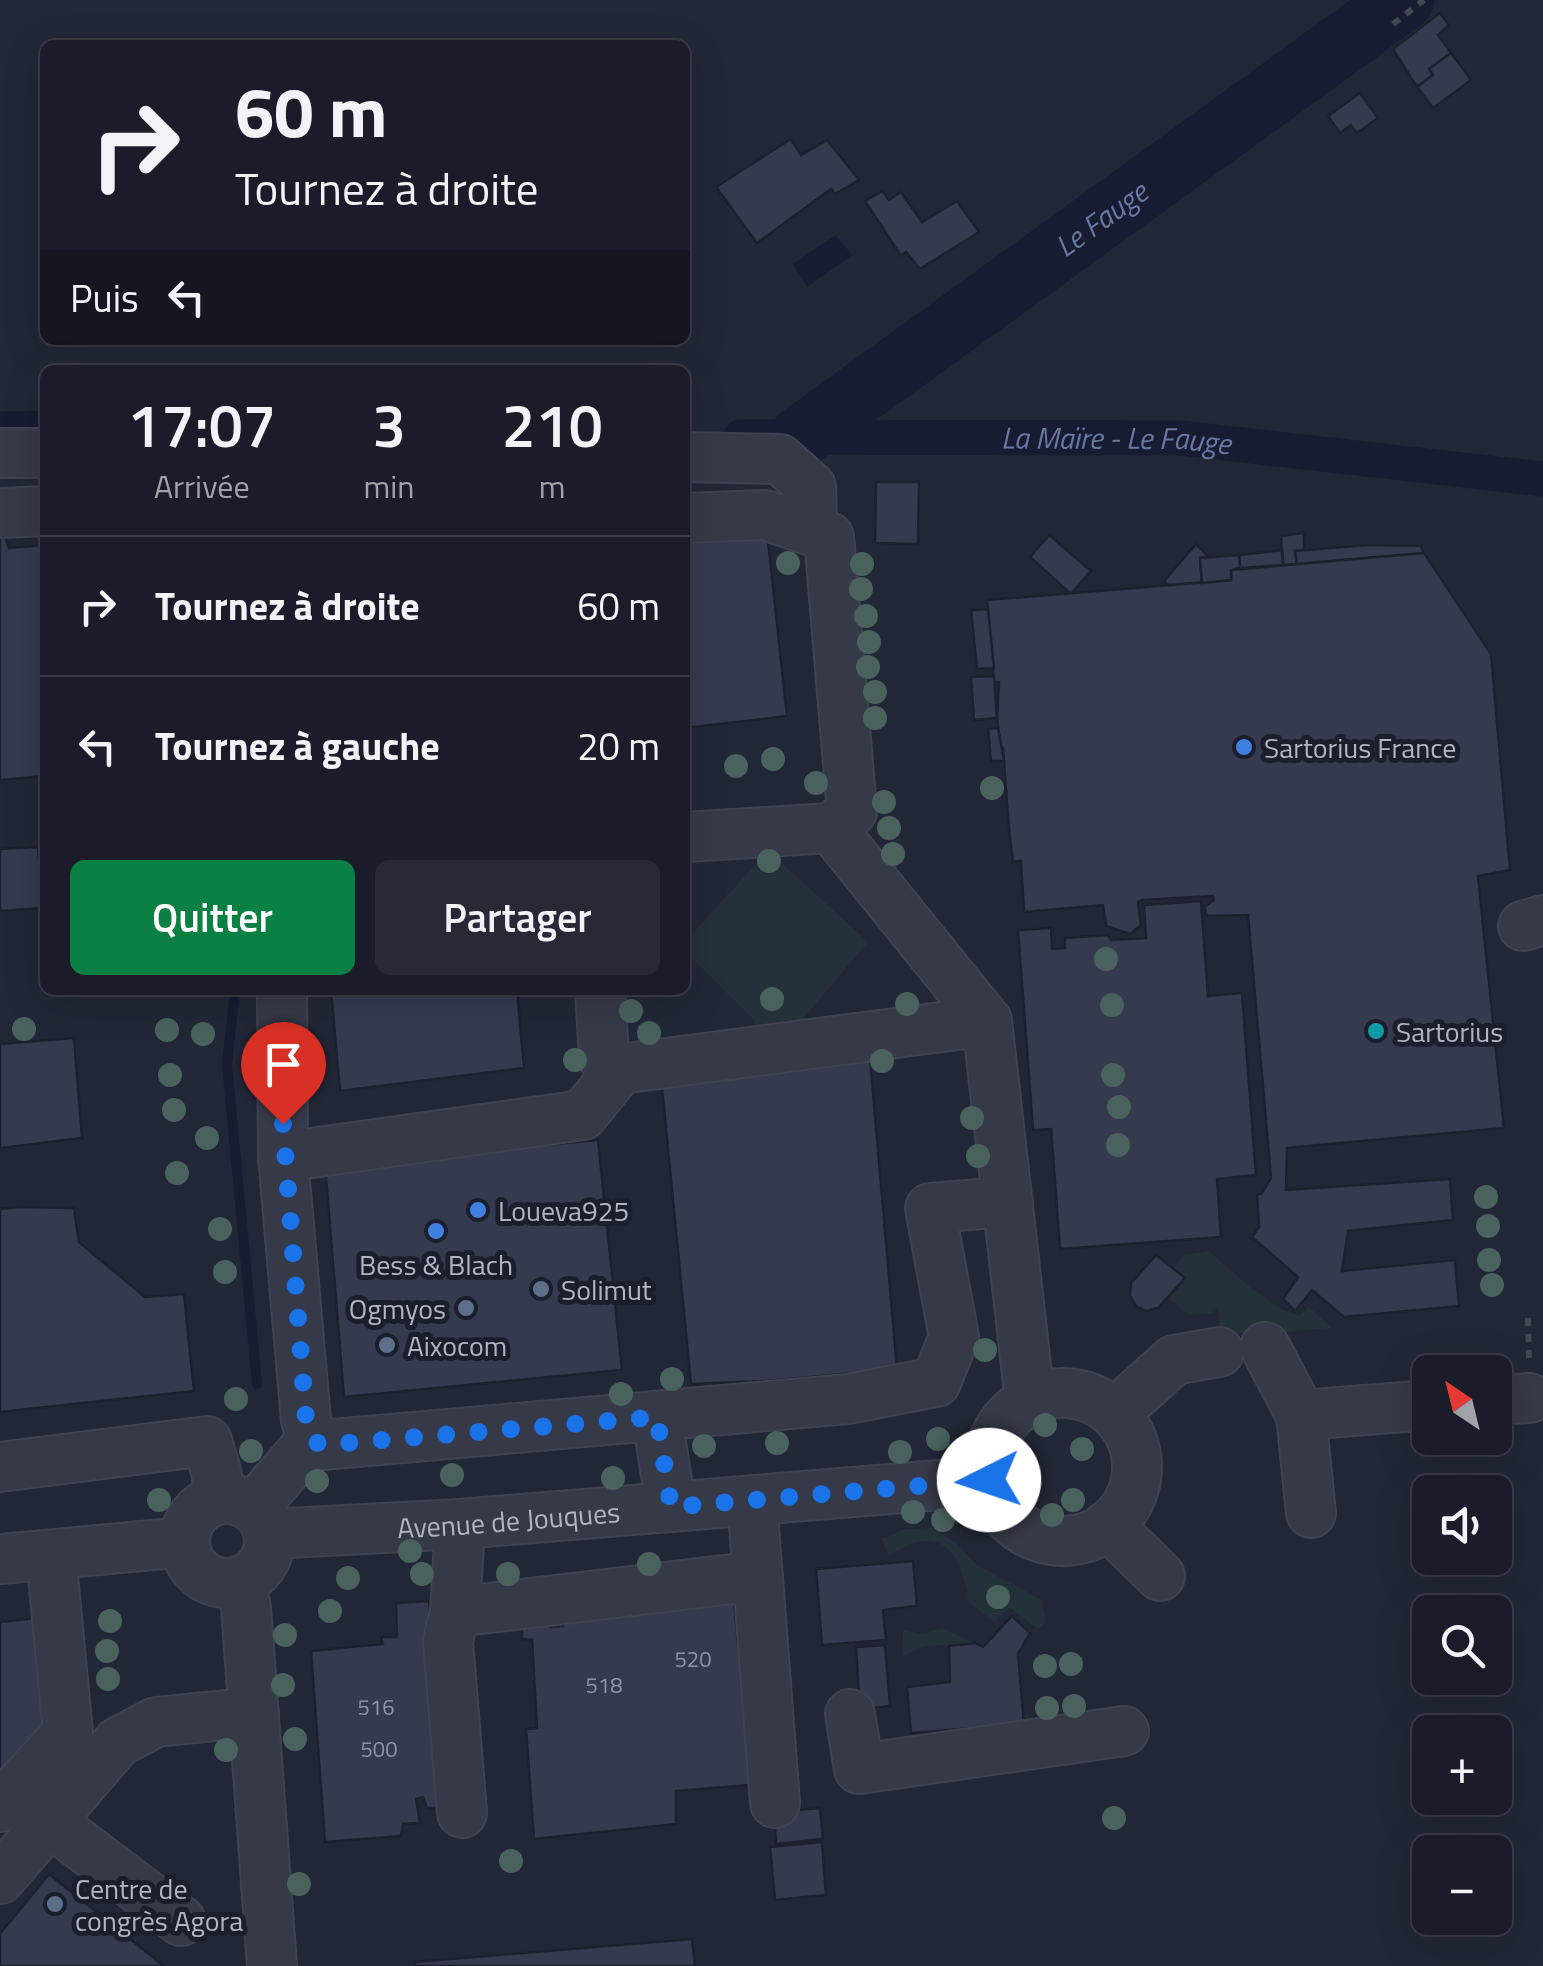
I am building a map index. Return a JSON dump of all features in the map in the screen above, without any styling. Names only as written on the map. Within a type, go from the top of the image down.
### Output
[{"type":"street","points":[[0,453],[40,453]]},
{"type":"street","points":[[690,458],[780,459],[811,487],[812,516]]},
{"type":"street","points":[[0,512],[40,511]]},
{"type":"street","points":[[690,518],[765,515],[828,537],[852,811],[832,828],[690,837]]},
{"type":"street","points":[[832,828],[987,1021],[1030,1401]]},
{"type":"street","points":[[282,995],[284,1157],[306,1420],[312,1440],[322,1445],[848,1399],[936,1382],[954,1337],[930,1208],[1008,1202]]},
{"type":"street","points":[[600,995],[604,1058],[620,1069],[987,1021]]},
{"type":"street","points":[[284,1157],[583,1115],[620,1069]]},
{"type":"street","points":[[1266,1346],[1301,1414],[1311,1513]]},
{"type":"street","points":[[1115,1413],[1174,1360],[1219,1352]]},
{"type":"street","points":[[1070,1392],[1093,1398],[1115,1413],[1133,1440],[1138,1466],[1136,1484],[1126,1508],[1098,1534],[1074,1542],[1056,1542],[1031,1536],[1003,1513],[989,1480],[989,1454],[1003,1422],[1030,1401],[1070,1392]]},
{"type":"street","points":[[1301,1414],[1412,1406]]},
{"type":"street","points":[[657,1417],[671,1507]]},
{"type":"street","points":[[247,1514],[312,1440]]},
{"type":"street","points":[[0,1467],[207,1441],[216,1472],[247,1514],[264,1561],[240,1581],[214,1582],[190,1564],[185,1542],[189,1521],[197,1511],[247,1514]]},
{"type":"street","name":"Avenue de Jouques","points":[[247,1514],[460,1524],[989,1480]]},
{"type":"street","points":[[752,1500],[775,1802]]},
{"type":"street","points":[[460,1524],[455,1612],[448,1641],[462,1813]]},
{"type":"street","points":[[1108,1525],[1160,1576]]},
{"type":"street","points":[[0,1558],[185,1542]]},
{"type":"street","points":[[0,1807],[68,1733],[51,1555]]},
{"type":"street","points":[[455,1612],[758,1576]]},
{"type":"street","points":[[240,1581],[246,1607],[272,1966]]},
{"type":"street","points":[[0,1879],[118,1742],[156,1722],[254,1712]]},
{"type":"street","points":[[850,1714],[859,1769],[1124,1732]]},
{"type":"street","points":[[50,1822],[181,1921]]},
{"type":"path","points":[[1393,24],[1424,0]]},
{"type":"shaded area","points":[[757,863],[783,864],[868,942],[797,1026],[748,1036],[755,1021],[690,956],[690,936]]},
{"type":"shaded area","points":[[1209,1251],[1283,1310],[1299,1316],[1309,1307],[1332,1328],[1221,1333],[1218,1308],[1213,1308],[1212,1313],[1189,1315],[1169,1299],[1185,1281],[1172,1270],[1183,1255]]},
{"type":"shaded area","points":[[932,1528],[956,1543],[977,1565],[1042,1600],[1046,1622],[1038,1629],[1010,1608],[994,1622],[969,1603],[954,1556],[935,1542],[922,1541],[889,1556],[882,1539],[905,1529]]},
{"type":"shaded area","points":[[942,1628],[975,1643],[924,1646],[902,1657],[903,1630],[924,1634]]},
{"type":"water","points":[[836,235],[852,255],[807,287],[793,264]]},
{"type":"building","points":[[1440,13],[1449,25],[1438,35],[1451,53],[1429,69],[1433,75],[1417,87],[1393,49]]},
{"type":"building","points":[[1451,53],[1471,80],[1433,108],[1417,87],[1433,75],[1429,69]]},
{"type":"building","points":[[1360,93],[1378,118],[1357,133],[1351,125],[1340,133],[1328,116]]},
{"type":"building","points":[[791,139],[801,155],[827,140],[859,180],[835,194],[831,189],[757,243],[716,187]]},
{"type":"building","points":[[882,191],[889,200],[901,192],[922,222],[957,201],[979,232],[920,269],[906,252],[901,256],[865,201]]},
{"type":"building","points":[[876,482],[919,482],[918,544],[875,543]]},
{"type":"building","points":[[0,523],[9,548],[40,545],[40,776],[0,780]]},
{"type":"building","points":[[767,532],[787,716],[690,727],[690,540]]},
{"type":"building","points":[[1304,533],[1304,550],[1295,551],[1297,564],[1283,565],[1281,536]]},
{"type":"building","points":[[1049,535],[1091,571],[1071,594],[1030,557]]},
{"type":"building","points":[[1196,544],[1209,557],[1200,558],[1202,583],[1168,585],[1164,581]]},
{"type":"building","points":[[1368,545],[1421,546],[1424,553],[1297,564],[1295,551]]},
{"type":"building","points":[[1282,550],[1283,565],[1240,568],[1239,555]]},
{"type":"building","name":"Sartorius","points":[[1424,553],[1491,654],[1510,870],[1478,876],[1504,1128],[1287,1148],[1286,1190],[1450,1179],[1453,1220],[1348,1231],[1342,1271],[1455,1260],[1459,1306],[1344,1317],[1312,1290],[1295,1311],[1283,1299],[1298,1277],[1252,1237],[1259,1227],[1257,1195],[1271,1178],[1248,915],[1207,916],[1204,907],[1214,900],[1213,896],[1142,900],[1138,902],[1141,925],[1130,934],[1106,926],[1103,905],[1024,912],[1021,861],[1013,862],[1009,829],[997,718],[999,682],[994,682],[987,600],[1231,580],[1231,570]]},
{"type":"building","points":[[1239,555],[1240,568],[1231,570],[1231,580],[1202,583],[1200,558]]},
{"type":"building","points":[[988,609],[994,668],[977,669],[971,610]]},
{"type":"building","points":[[994,676],[997,718],[974,720],[971,677]]},
{"type":"building","points":[[998,728],[1004,761],[991,761],[988,729]]},
{"type":"building","points":[[38,847],[40,908],[0,911],[0,849]]},
{"type":"building","points":[[1201,901],[1208,996],[1242,993],[1256,1175],[1217,1179],[1221,1237],[1060,1249],[1051,1129],[1033,1130],[1018,930],[1051,928],[1052,949],[1065,948],[1065,938],[1146,938],[1144,905]]},
{"type":"building","points":[[331,995],[517,995],[524,1068],[340,1091]]},
{"type":"building","points":[[74,1038],[82,1138],[0,1148],[0,1044]]},
{"type":"building","points":[[870,1058],[897,1369],[691,1384],[661,1077]]},
{"type":"building","points":[[598,1140],[622,1370],[344,1397],[325,1165]]},
{"type":"building","points":[[74,1208],[79,1242],[145,1297],[184,1294],[194,1391],[0,1412],[0,1209]]},
{"type":"building","points":[[1156,1255],[1185,1278],[1158,1308],[1146,1311],[1136,1306],[1130,1296],[1131,1283]]},
{"type":"building","points":[[913,1561],[917,1606],[883,1610],[886,1640],[822,1645],[816,1569]]},
{"type":"building","points":[[734,1600],[751,1785],[676,1791],[676,1824],[534,1839],[526,1729],[537,1728],[532,1640],[522,1639],[522,1623],[548,1620],[550,1627],[563,1626],[563,1622],[604,1619],[604,1610]]},
{"type":"building","points":[[429,1601],[446,1808],[427,1808],[423,1797],[416,1799],[420,1823],[403,1824],[401,1836],[325,1842],[311,1651],[383,1644],[381,1637],[397,1637],[396,1603]]},
{"type":"building","points":[[1012,1616],[1030,1633],[1018,1654],[1024,1724],[911,1733],[907,1687],[950,1682],[949,1646],[975,1643],[983,1647]]},
{"type":"building","points":[[48,1617],[58,1712],[0,1777],[0,1622]]},
{"type":"building","points":[[885,1645],[890,1706],[860,1709],[856,1647]]},
{"type":"building","points":[[820,1808],[823,1839],[776,1844],[774,1812]]},
{"type":"building","points":[[822,1842],[826,1895],[775,1900],[770,1847]]},
{"type":"building","name":"Centre de congrès Agora","points":[[49,1874],[164,1966],[0,1966],[0,1934]]},
{"type":"building","points":[[692,1939],[695,1966],[415,1966],[415,1962]]},
{"type":"waterway","name":"Le Fauge","points":[[800,437],[1403,0]]},
{"type":"waterway","name":"La Maïre - Le Fauge","points":[[0,429],[40,428]]},
{"type":"waterway","name":"La Maïre - Le Fauge","points":[[741,437],[1181,438],[1543,479]]},
{"type":"waterway","points":[[234,995],[227,1064],[257,1384]]},
{"type":"place","name":"Sartorius France","points":[[1244,747]]},
{"type":"place","name":"Sartorius","points":[[1376,1031]]},
{"type":"place","name":"Loueva925","points":[[478,1210]]},
{"type":"place","name":"Bess & Blach","points":[[436,1231]]},
{"type":"place","name":"Solimut","points":[[541,1289]]},
{"type":"place","name":"Ogmyos","points":[[466,1308]]},
{"type":"place","name":"Aixocom","points":[[387,1345]]},
{"type":"place","name":"Centre de congrès Agora","points":[[55,1904]]},
{"type":"route","points":[[283,1124],[306,1420],[312,1440],[334,1446],[657,1417],[671,1507],[989,1480]]}]
